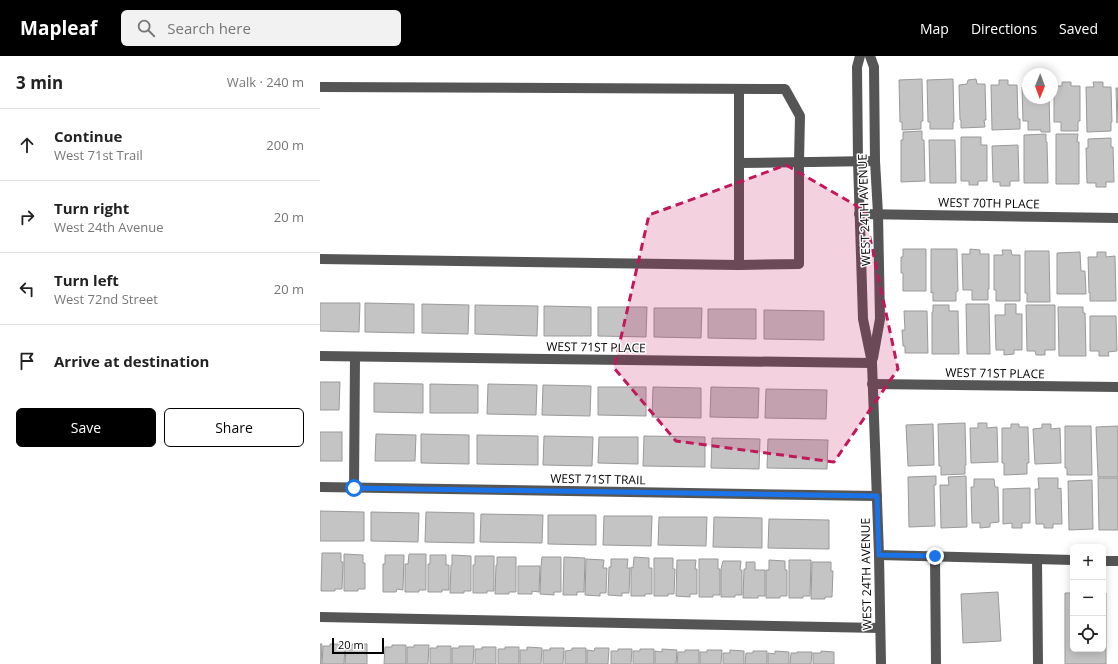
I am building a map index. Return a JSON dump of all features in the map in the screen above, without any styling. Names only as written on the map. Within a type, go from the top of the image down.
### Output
[{"type":"street","name":"WEST 24TH AVENUE","points":[[860,56],[857,66],[858,161],[863,319],[872,363]]},
{"type":"street","name":"WEST 24TH AVENUE","points":[[870,56],[874,67],[875,161],[878,214],[880,319],[872,363],[872,384],[879,555],[881,664]]},
{"type":"street","points":[[320,86],[785,89],[800,116],[799,264],[320,259]]},
{"type":"street","points":[[739,89],[739,264]]},
{"type":"street","points":[[739,163],[875,161]]},
{"type":"street","name":"WEST 70TH PLACE","points":[[859,214],[1118,218]]},
{"type":"street","name":"WEST 71ST PLACE","points":[[320,356],[872,363]]},
{"type":"street","points":[[354,488],[355,357]]},
{"type":"street","name":"WEST 71ST PLACE","points":[[872,384],[1118,387]]},
{"type":"street","name":"WEST 71ST TRAIL","points":[[320,487],[877,496]]},
{"type":"street","points":[[879,555],[1070,560]]},
{"type":"street","points":[[935,556],[936,664]]},
{"type":"street","points":[[1037,559],[1038,664]]},
{"type":"street","points":[[1106,561],[1118,561]]},
{"type":"street","points":[[320,618],[880,628]]},
{"type":"highlighted area","points":[[786,165],[864,210],[898,369],[834,462],[676,441],[614,368],[649,215]]},
{"type":"building","points":[[922,79],[923,121],[921,121],[921,129],[902,130],[902,122],[900,122],[899,80]]},
{"type":"building","points":[[953,79],[953,129],[930,129],[930,122],[928,122],[927,80]]},
{"type":"building","points":[[976,79],[977,84],[985,84],[985,127],[961,128],[959,85],[967,84],[968,80]]},
{"type":"building","points":[[999,80],[1008,80],[1008,85],[1017,85],[1018,119],[1020,119],[1020,129],[992,130],[991,85],[999,85]]},
{"type":"building","points":[[1062,82],[1071,82],[1071,86],[1080,86],[1080,121],[1078,121],[1078,131],[1061,131],[1061,122],[1054,122],[1054,104],[1058,104],[1058,86],[1062,86]]},
{"type":"building","points":[[1093,82],[1103,82],[1103,87],[1111,87],[1111,131],[1087,132],[1086,87],[1094,87]]},
{"type":"building","points":[[1116,88],[1118,88],[1117,123]]},
{"type":"building","points":[[1022,104],[1049,104],[1050,132],[1028,130],[1028,121],[1023,121]]},
{"type":"building","points":[[922,131],[922,140],[924,140],[925,181],[901,182],[901,140],[903,140],[903,132]]},
{"type":"building","points":[[1046,134],[1048,183],[1024,183],[1024,135]]},
{"type":"building","points":[[1056,134],[1078,134],[1079,184],[1056,184]]},
{"type":"building","points":[[961,137],[981,137],[981,145],[987,145],[987,181],[978,181],[978,185],[969,185],[969,181],[961,181]]},
{"type":"building","points":[[1111,138],[1111,147],[1113,147],[1114,182],[1106,182],[1106,187],[1096,187],[1096,183],[1087,183],[1086,148],[1088,148],[1088,139]]},
{"type":"building","points":[[929,140],[955,140],[956,183],[930,183]]},
{"type":"building","points":[[1018,145],[1019,181],[1010,181],[1010,186],[1000,186],[1000,182],[993,182],[992,146]]},
{"type":"building","points":[[903,249],[926,249],[926,291],[903,291],[901,257],[903,257]]},
{"type":"building","points":[[931,249],[957,249],[958,291],[956,292],[956,301],[933,301],[933,292],[931,293]]},
{"type":"building","points":[[970,249],[980,250],[980,254],[989,254],[988,300],[972,300],[972,290],[963,290],[962,254],[970,254]]},
{"type":"building","points":[[1002,250],[1011,250],[1012,255],[1020,255],[1020,301],[996,301],[996,290],[994,290],[994,255],[1003,255]]},
{"type":"building","points":[[1025,251],[1049,251],[1050,302],[1027,302],[1027,293],[1025,293]]},
{"type":"building","points":[[1080,252],[1081,271],[1085,271],[1086,294],[1057,294],[1057,253]]},
{"type":"building","points":[[1097,252],[1106,252],[1106,257],[1115,256],[1116,301],[1090,301],[1088,257],[1097,257]]},
{"type":"building","points":[[320,303],[360,303],[359,332],[320,331]]},
{"type":"building","points":[[365,303],[414,304],[414,333],[365,332]]},
{"type":"building","points":[[422,304],[469,305],[468,334],[422,333]]},
{"type":"building","points":[[966,304],[989,304],[990,354],[967,354]]},
{"type":"building","points":[[1005,304],[1016,304],[1016,314],[1022,314],[1022,350],[1014,350],[1014,354],[1004,355],[1004,350],[996,350],[995,315],[1005,315]]},
{"type":"building","points":[[475,305],[538,306],[537,336],[475,334]]},
{"type":"building","points":[[933,305],[949,305],[949,311],[958,311],[959,354],[932,354]]},
{"type":"building","points":[[1026,305],[1055,305],[1055,350],[1045,350],[1045,355],[1036,355],[1035,351],[1027,351]]},
{"type":"building","points":[[544,306],[591,307],[591,336],[544,336]]},
{"type":"building","points":[[598,307],[647,307],[646,337],[598,336]]},
{"type":"building","points":[[1058,307],[1083,307],[1083,313],[1085,313],[1086,356],[1059,356]]},
{"type":"building","points":[[654,308],[702,308],[701,338],[654,337]]},
{"type":"building","points":[[708,309],[756,309],[756,339],[708,338]]},
{"type":"building","points":[[764,310],[824,311],[824,340],[764,339]]},
{"type":"building","points":[[904,311],[927,311],[928,353],[905,353],[902,330],[905,330]]},
{"type":"building","points":[[1090,316],[1116,316],[1117,351],[1108,352],[1109,356],[1099,356],[1099,351],[1090,351]]},
{"type":"building","points":[[320,382],[340,382],[339,410],[320,410]]},
{"type":"building","points":[[374,383],[423,384],[423,413],[374,412]]},
{"type":"building","points":[[430,384],[478,385],[478,413],[430,413]]},
{"type":"building","points":[[488,384],[537,385],[536,415],[487,414]]},
{"type":"building","points":[[543,385],[591,386],[590,416],[542,415]]},
{"type":"building","points":[[598,387],[646,387],[646,416],[598,415]]},
{"type":"building","points":[[653,387],[701,388],[701,418],[652,417]]},
{"type":"building","points":[[711,387],[759,388],[758,418],[710,417]]},
{"type":"building","points":[[766,389],[827,390],[826,419],[765,418]]},
{"type":"building","points":[[965,423],[965,474],[941,475],[941,466],[939,466],[938,424]]},
{"type":"building","points":[[978,423],[987,423],[987,428],[997,427],[998,462],[971,463],[970,428],[978,428]]},
{"type":"building","points":[[933,424],[934,465],[908,466],[906,425]]},
{"type":"building","points":[[1011,424],[1019,424],[1019,427],[1028,427],[1029,463],[1027,463],[1027,474],[1004,475],[1004,463],[1002,463],[1002,428],[1011,428]]},
{"type":"building","points":[[1042,424],[1051,424],[1051,429],[1060,428],[1061,463],[1035,464],[1033,429],[1042,428]]},
{"type":"building","points":[[1065,426],[1091,426],[1092,475],[1067,475],[1067,468],[1065,468]]},
{"type":"building","points":[[1118,426],[1118,477],[1098,477],[1096,427]]},
{"type":"building","points":[[320,432],[342,432],[342,461],[320,461]]},
{"type":"building","points":[[376,434],[416,435],[415,461],[375,461]]},
{"type":"building","points":[[421,434],[469,435],[469,464],[421,463]]},
{"type":"building","points":[[477,435],[538,436],[538,465],[477,464]]},
{"type":"building","points":[[544,436],[593,437],[592,466],[543,465]]},
{"type":"building","points":[[644,436],[705,437],[705,467],[643,466]]},
{"type":"building","points":[[599,437],[638,437],[638,464],[598,463]]},
{"type":"building","points":[[712,438],[760,439],[759,469],[711,468]]},
{"type":"building","points":[[768,439],[828,440],[827,469],[767,468]]},
{"type":"building","points":[[936,476],[936,485],[934,485],[935,526],[909,527],[908,477]]},
{"type":"building","points":[[966,476],[967,527],[941,528],[940,485],[949,485],[948,477]]},
{"type":"building","points":[[1038,478],[1058,478],[1058,489],[1061,488],[1062,524],[1053,524],[1053,528],[1044,528],[1044,524],[1036,524],[1035,489],[1039,489]]},
{"type":"building","points":[[1098,478],[1118,478],[1118,530],[1099,530]]},
{"type":"building","points":[[974,479],[994,479],[995,487],[998,487],[999,522],[990,523],[990,527],[980,528],[980,523],[972,523],[971,487],[974,487]]},
{"type":"building","points":[[1092,480],[1093,529],[1069,530],[1068,481]]},
{"type":"building","points":[[1030,488],[1030,523],[1022,523],[1022,528],[1012,528],[1012,523],[1003,524],[1003,489]]},
{"type":"building","points":[[320,511],[364,512],[364,541],[320,541]]},
{"type":"building","points":[[371,512],[419,513],[418,542],[371,541]]},
{"type":"building","points":[[426,512],[474,513],[474,543],[425,542]]},
{"type":"building","points":[[481,514],[543,515],[542,543],[480,542]]},
{"type":"building","points":[[548,515],[596,515],[596,545],[548,544]]},
{"type":"building","points":[[604,516],[652,516],[651,546],[603,545]]},
{"type":"building","points":[[659,517],[707,517],[706,546],[658,545]]},
{"type":"building","points":[[714,517],[762,518],[762,548],[713,547]]},
{"type":"building","points":[[769,519],[829,520],[829,549],[768,548]]},
{"type":"building","points":[[322,553],[341,553],[341,562],[343,562],[342,589],[335,589],[335,591],[321,591]]},
{"type":"building","points":[[344,554],[363,555],[363,563],[365,563],[365,589],[358,589],[358,591],[344,591]]},
{"type":"building","points":[[409,554],[426,554],[426,590],[419,590],[419,592],[405,592],[405,564],[408,564]]},
{"type":"building","points":[[385,555],[404,555],[403,590],[397,589],[396,592],[383,592],[383,564],[385,564]]},
{"type":"building","points":[[430,555],[446,555],[446,565],[449,565],[449,590],[442,590],[442,592],[428,592],[428,564],[430,564]]},
{"type":"building","points":[[452,555],[471,556],[471,591],[464,591],[464,593],[450,593]]},
{"type":"building","points":[[475,556],[494,556],[494,591],[487,591],[487,593],[473,593],[473,565],[475,565]]},
{"type":"building","points":[[497,557],[516,557],[516,592],[509,592],[509,594],[495,594]]},
{"type":"building","points":[[542,557],[561,557],[561,592],[554,592],[554,595],[540,594]]},
{"type":"building","points":[[564,557],[585,558],[584,592],[577,592],[577,595],[563,595]]},
{"type":"building","points":[[634,557],[649,558],[649,568],[652,568],[652,594],[645,594],[645,596],[631,596],[631,567],[633,568]]},
{"type":"building","points":[[654,558],[673,558],[673,569],[675,569],[674,594],[668,594],[668,596],[654,596]]},
{"type":"building","points":[[586,559],[604,560],[603,568],[607,568],[606,593],[600,593],[600,596],[585,595]]},
{"type":"building","points":[[611,559],[628,559],[627,568],[630,568],[629,593],[622,593],[622,596],[608,595],[609,567],[611,567]]},
{"type":"building","points":[[699,559],[718,559],[718,569],[720,569],[720,595],[713,595],[713,597],[699,597]]},
{"type":"building","points":[[677,560],[696,560],[695,569],[697,569],[697,594],[690,594],[690,597],[676,596]]},
{"type":"building","points":[[769,560],[785,561],[785,570],[787,570],[787,596],[780,596],[780,598],[766,598],[766,570],[769,570]]},
{"type":"building","points":[[789,560],[811,560],[810,596],[803,596],[803,598],[789,598]]},
{"type":"building","points":[[723,561],[741,561],[740,570],[742,570],[742,595],[735,595],[735,597],[721,597],[721,569]]},
{"type":"building","points":[[746,562],[755,562],[755,570],[765,570],[765,596],[758,596],[758,598],[743,598],[744,569],[746,569]]},
{"type":"building","points":[[812,562],[831,562],[831,571],[833,571],[832,597],[825,597],[825,599],[811,599]]},
{"type":"building","points":[[518,566],[540,566],[539,592],[532,591],[532,594],[518,594]]},
{"type":"building","points":[[998,592],[1001,641],[963,643],[961,594]]},
{"type":"building","points":[[1065,593],[1070,593],[1070,652],[1106,652],[1106,664],[1065,664]]},
{"type":"building","points":[[320,644],[322,644],[321,664],[320,664]]},
{"type":"building","points":[[330,644],[345,644],[344,664],[322,664],[323,646],[330,646]]},
{"type":"building","points":[[352,644],[367,644],[367,664],[345,664],[346,646],[352,646]]},
{"type":"building","points":[[392,645],[406,645],[406,664],[384,664],[385,647],[392,647]]},
{"type":"building","points":[[414,645],[429,645],[428,664],[407,664],[407,647],[414,647]]},
{"type":"building","points":[[437,646],[451,646],[451,664],[430,664],[430,648],[437,648]]},
{"type":"building","points":[[459,646],[474,646],[473,664],[452,664],[452,648],[459,648]]},
{"type":"building","points":[[482,647],[496,647],[496,664],[475,664],[475,649],[482,649]]},
{"type":"building","points":[[505,647],[519,647],[519,664],[498,664],[498,649],[505,649]]},
{"type":"building","points":[[527,647],[542,648],[541,664],[520,664],[520,650],[527,650]]},
{"type":"building","points":[[550,648],[564,648],[563,664],[543,664],[543,650],[550,650]]},
{"type":"building","points":[[572,648],[586,648],[586,664],[565,664],[565,651],[572,650]]},
{"type":"building","points":[[595,648],[609,648],[608,664],[587,664],[587,650],[594,651]]},
{"type":"building","points":[[618,649],[632,649],[631,664],[611,664],[611,651],[618,651]]},
{"type":"building","points":[[640,649],[654,649],[654,664],[633,664],[633,651],[640,651]]},
{"type":"building","points":[[662,649],[677,650],[676,664],[655,664],[655,651],[662,652]]},
{"type":"building","points":[[685,650],[699,650],[699,664],[677,664],[678,652],[685,652]]},
{"type":"building","points":[[707,650],[722,650],[721,664],[700,664],[700,652],[707,652]]},
{"type":"building","points":[[730,650],[744,651],[744,664],[723,664],[723,653],[730,653]]},
{"type":"building","points":[[753,651],[767,651],[767,664],[745,664],[746,653],[753,653]]},
{"type":"building","points":[[775,651],[789,652],[789,664],[768,664],[768,653],[775,654]]},
{"type":"building","points":[[821,651],[834,652],[834,664],[813,664],[813,653],[821,653]]},
{"type":"building","points":[[812,652],[811,664],[790,664],[791,653]]},
{"type":"route","points":[[354,488],[877,496],[879,555],[935,556]]}]
